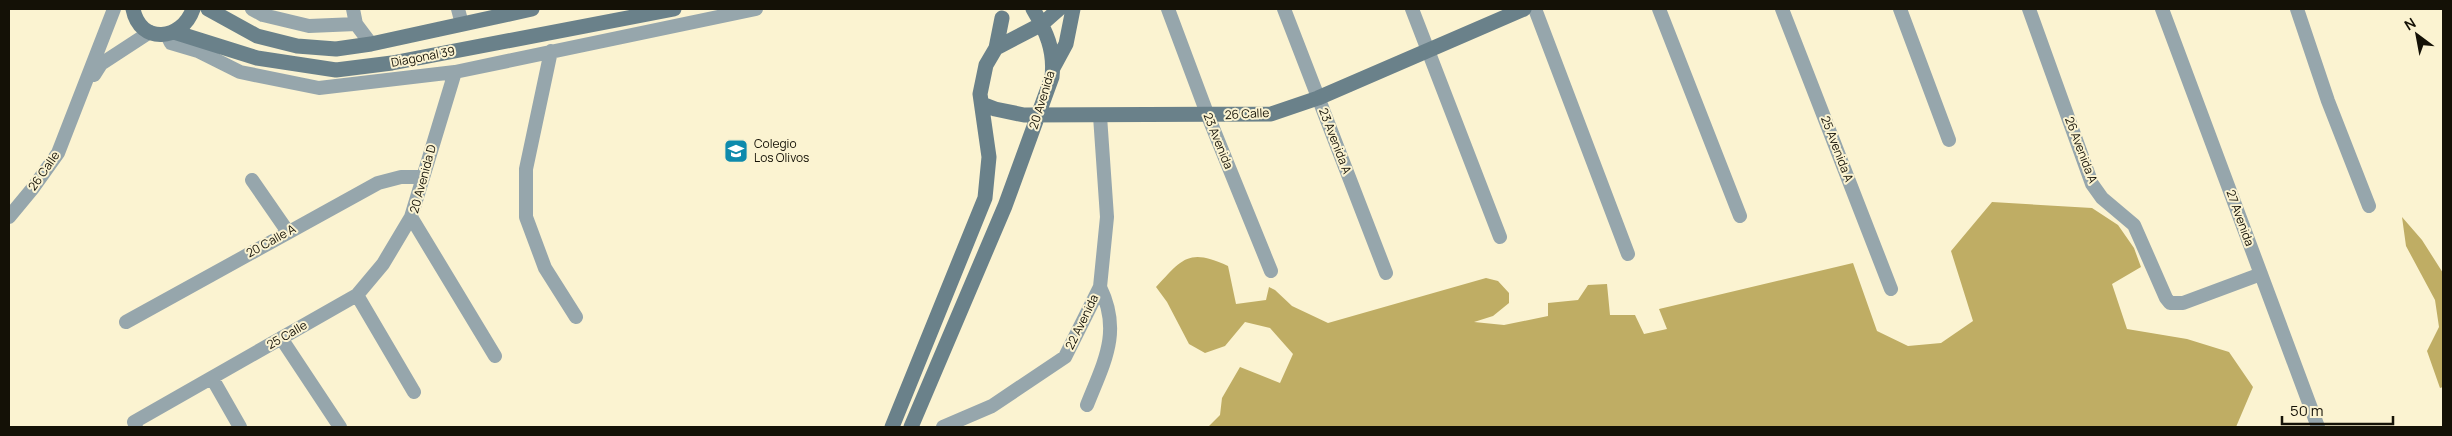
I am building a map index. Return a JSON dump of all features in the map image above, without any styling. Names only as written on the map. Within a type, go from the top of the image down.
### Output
[{"type":"main road","points":[[133,9],[137,20],[150,32]]},
{"type":"main road","points":[[170,34],[186,23],[193,9]]},
{"type":"main road","name":"Diagonal 39","points":[[208,9],[257,36],[297,46],[336,49],[371,44],[532,9]]},
{"type":"main road","name":"Diagonal 39","points":[[150,32],[170,34],[257,58],[336,70],[392,63],[674,9]]},
{"type":"main road","name":"20 Avenida","points":[[911,427],[1005,206],[1039,115],[1053,69],[1052,51],[1042,24],[1033,9]]},
{"type":"main road","points":[[996,48],[1042,24],[1059,9]]},
{"type":"main road","points":[[1053,69],[1066,44],[1073,9]]},
{"type":"main road","name":"26 Calle","points":[[982,104],[1009,113],[1039,115],[1208,116],[1271,114],[1318,98],[1524,9]]},
{"type":"main road","points":[[892,427],[985,198],[989,157],[982,104],[982,74],[996,48],[1002,18]]},
{"type":"street","name":"26 Calle","points":[[9,217],[34,188],[58,153],[114,9]]},
{"type":"street","name":"26 Calle","points":[[107,26],[126,9]]},
{"type":"street","points":[[353,9],[356,24],[371,44]]},
{"type":"street","points":[[458,9],[462,24]]},
{"type":"street","points":[[170,34],[171,43],[198,51],[240,72],[319,88],[455,72],[756,9]]},
{"type":"street","name":"23 Avenida","points":[[1168,9],[1208,116],[1271,271]]},
{"type":"street","name":"23 Avenida A","points":[[1284,9],[1386,273]]},
{"type":"street","points":[[1412,9],[1500,237]]},
{"type":"street","points":[[1535,9],[1628,254]]},
{"type":"street","points":[[1659,9],[1740,216]]},
{"type":"street","name":"25 Avenida A","points":[[1782,9],[1891,289]]},
{"type":"street","points":[[1900,9],[1949,140]]},
{"type":"street","name":"26 Avenida A","points":[[2029,9],[2092,184],[2102,198],[2134,225],[2170,303],[2183,303],[2261,274]]},
{"type":"street","name":"27 Avenida","points":[[2162,9],[2318,427]]},
{"type":"street","points":[[2297,9],[2328,101],[2369,206]]},
{"type":"street","points":[[259,11],[309,26],[356,24]]},
{"type":"street","name":"26 Calle","points":[[83,92],[101,64],[150,32]]},
{"type":"street","points":[[552,51],[526,169],[526,217],[545,268],[576,317]]},
{"type":"street","name":"20 Avenida D","points":[[455,72],[411,216],[495,356]]},
{"type":"street","name":"22 Avenida","points":[[943,427],[992,406],[1065,357],[1100,287],[1107,217],[1100,116]]},
{"type":"street","name":"20 Calle A","points":[[126,322],[378,183],[401,177],[422,177]]},
{"type":"street","points":[[252,180],[288,232]]},
{"type":"street","name":"25 Calle","points":[[135,425],[212,378],[357,295],[383,264],[411,216]]},
{"type":"street","points":[[1087,405],[1109,350],[1109,306],[1100,287]]},
{"type":"street","points":[[357,295],[414,392]]},
{"type":"street","points":[[281,338],[340,427]]},
{"type":"street","points":[[212,378],[240,427]]},
{"type":"shaded area","points":[[1992,202],[2092,208],[2118,225],[2134,248],[2141,267],[2112,284],[2127,329],[2187,339],[2229,352],[2253,387],[2236,427],[1208,427],[1220,415],[1222,398],[1240,367],[1280,383],[1293,354],[1270,328],[1245,322],[1225,346],[1205,353],[1189,344],[1167,302],[1156,287],[1180,263],[1195,257],[1204,258],[1228,266],[1236,304],[1266,300],[1269,287],[1275,290],[1292,306],[1328,323],[1486,278],[1498,281],[1509,293],[1509,303],[1493,316],[1474,322],[1504,325],[1548,316],[1548,303],[1578,300],[1588,285],[1607,284],[1610,315],[1635,315],[1644,334],[1667,329],[1659,309],[1853,263],[1877,331],[1908,346],[1941,343],[1973,321],[1951,251]]},
{"type":"shaded area","points":[[2402,217],[2422,240],[2443,273],[2443,387],[2440,388],[2427,351],[2439,327],[2435,300],[2406,246]]},
{"type":"place","name":"Colegio Los Olivos","points":[[736,151]]}]
